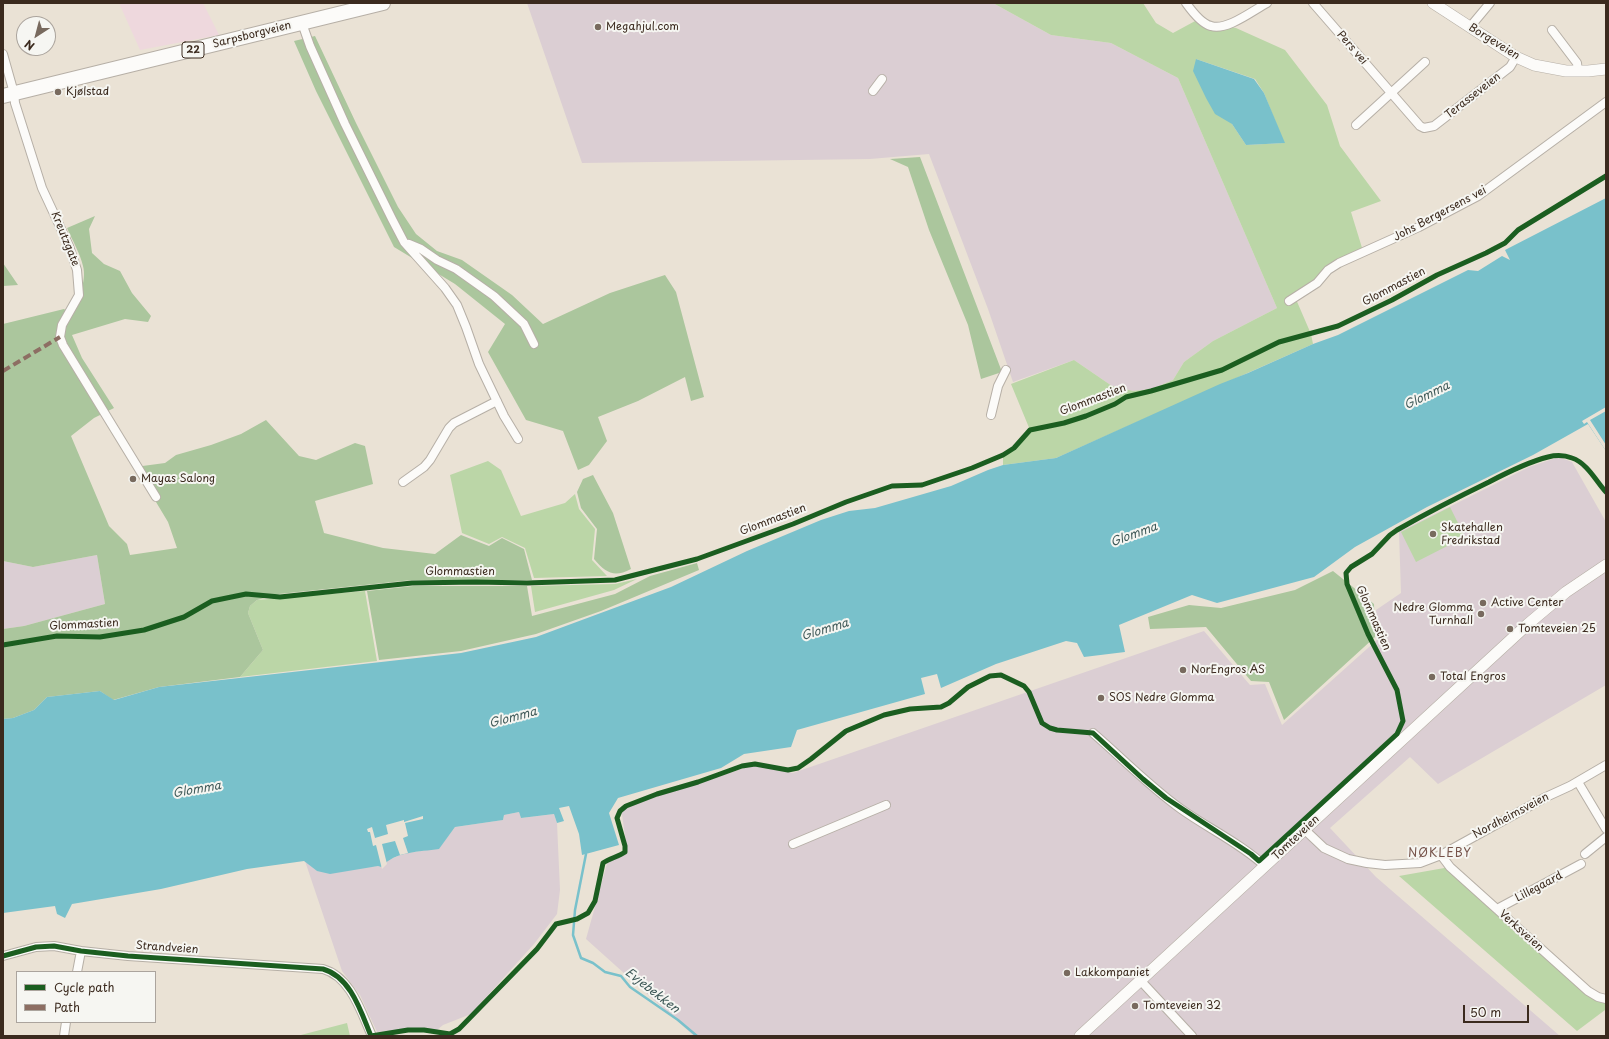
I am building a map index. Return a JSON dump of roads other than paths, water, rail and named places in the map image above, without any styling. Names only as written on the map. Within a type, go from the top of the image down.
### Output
[{"type":"highway","name":"Sarpsborgveien","points":[[9,95],[383,3]]},
{"type":"street","points":[[1186,3],[1193,13],[1210,26],[1225,27],[1267,3]]},
{"type":"street","name":"Pers vei","points":[[1313,3],[1420,126],[1424,128]]},
{"type":"street","name":"Borgeveien","points":[[1433,3],[1516,57],[1534,65],[1549,69],[1578,71],[1606,69]]},
{"type":"street","points":[[1470,27],[1490,3]]},
{"type":"street","points":[[302,23],[310,46],[345,124],[404,242],[445,288],[457,305],[479,364],[518,439]]},
{"type":"street","points":[[1552,30],[1577,63],[1578,71]]},
{"type":"street","name":"Kreutzgate","points":[[3,54],[9,95],[15,103],[42,188],[77,270],[80,296],[62,325],[60,337],[63,345],[156,497]]},
{"type":"street","name":"Terasseveien","points":[[1424,128],[1434,126],[1510,67],[1516,57]]},
{"type":"street","points":[[1356,124],[1425,62]]},
{"type":"street","points":[[873,91],[882,79]]},
{"type":"street","name":"Johs Bergersens vei","points":[[1289,301],[1317,282],[1328,270],[1340,263],[1419,227],[1478,196],[1606,102]]},
{"type":"street","points":[[404,242],[456,269],[494,296],[524,324],[534,344]]},
{"type":"street","points":[[991,415],[998,386],[1006,370]]},
{"type":"street","points":[[403,482],[424,467],[430,460],[454,422],[497,401]]},
{"type":"street","name":"Tomteveien","points":[[1080,1036],[1528,624],[1566,592],[1606,565]]},
{"type":"street","points":[[1093,732],[1143,779],[1166,798],[1251,854],[1265,866]]},
{"type":"street","name":"Nordheimsveien","points":[[1305,830],[1324,848],[1348,859],[1367,863],[1407,865],[1420,863],[1441,855],[1546,797],[1578,782],[1606,765]]},
{"type":"street","points":[[1578,782],[1606,829]]},
{"type":"street","points":[[793,844],[886,805]]},
{"type":"street","points":[[1585,854],[1606,837]]},
{"type":"street","name":"Verksveien","points":[[1441,855],[1450,867],[1588,991],[1598,997],[1606,999]]},
{"type":"street","name":"Lillegaard","points":[[1497,909],[1581,864]]},
{"type":"street","name":"Strandveien","points":[[3,956],[36,947],[54,946],[81,951],[128,956],[311,967],[332,971],[355,997],[372,1036]]},
{"type":"street","points":[[77,971],[81,951]]},
{"type":"street","points":[[1140,980],[1192,1036]]},
{"type":"street","points":[[64,1036],[66,1023]]},
{"type":"water","points":[[1196,59],[1254,79],[1264,93],[1285,143],[1246,145],[1232,124],[1215,114],[1193,71]]},
{"type":"water","name":"Glomma","points":[[1606,198],[1606,451],[1588,424],[1533,455],[1427,507],[1355,547],[1314,577],[1217,603],[1192,595],[1119,625],[1125,652],[1084,657],[1077,643],[1066,641],[996,664],[941,688],[937,674],[921,678],[925,694],[797,730],[791,747],[744,754],[721,768],[618,798],[609,813],[619,845],[582,855],[579,834],[569,806],[559,808],[564,821],[557,823],[554,814],[521,818],[519,812],[504,815],[503,820],[455,827],[439,849],[401,855],[387,862],[381,867],[378,866],[330,874],[317,871],[304,861],[247,869],[161,889],[72,904],[65,918],[57,914],[55,906],[3,913],[3,719],[13,718],[34,710],[47,697],[100,691],[114,700],[159,687],[461,653],[536,637],[671,587],[747,551],[821,520],[849,511],[875,508],[951,486],[1003,465],[1056,458],[1220,384],[1313,344],[1338,335],[1468,270],[1478,271],[1502,256],[1510,260],[1505,250]]},
{"type":"waterway","name":"Evjebekken","points":[[586,854],[575,910],[573,935],[581,958],[593,963],[605,972],[621,976],[630,987],[678,1020],[697,1036]]},
{"type":"place","name":"Megahjul.com","points":[[598,27]]},
{"type":"place","name":"Kjølstad","points":[[58,92]]},
{"type":"place","name":"Mayas Salong","points":[[133,479]]},
{"type":"place","name":"Skatehallen Fredrikstad","points":[[1433,534]]},
{"type":"place","name":"Active Center","points":[[1483,603]]},
{"type":"place","name":"Nedre Glomma Turnhall","points":[[1481,614]]},
{"type":"place","name":"Tomteveien 25","points":[[1510,629]]},
{"type":"place","name":"NorEngros AS","points":[[1183,670]]},
{"type":"place","name":"Total Engros","points":[[1432,677]]},
{"type":"place","name":"SOS Nedre Glomma","points":[[1101,698]]},
{"type":"place","name":"Lakkompaniet","points":[[1067,973]]},
{"type":"place","name":"Tomteveien 32","points":[[1135,1006]]},
{"type":"district","name":"NØKLEBY","points":[[1440,854]]}]
